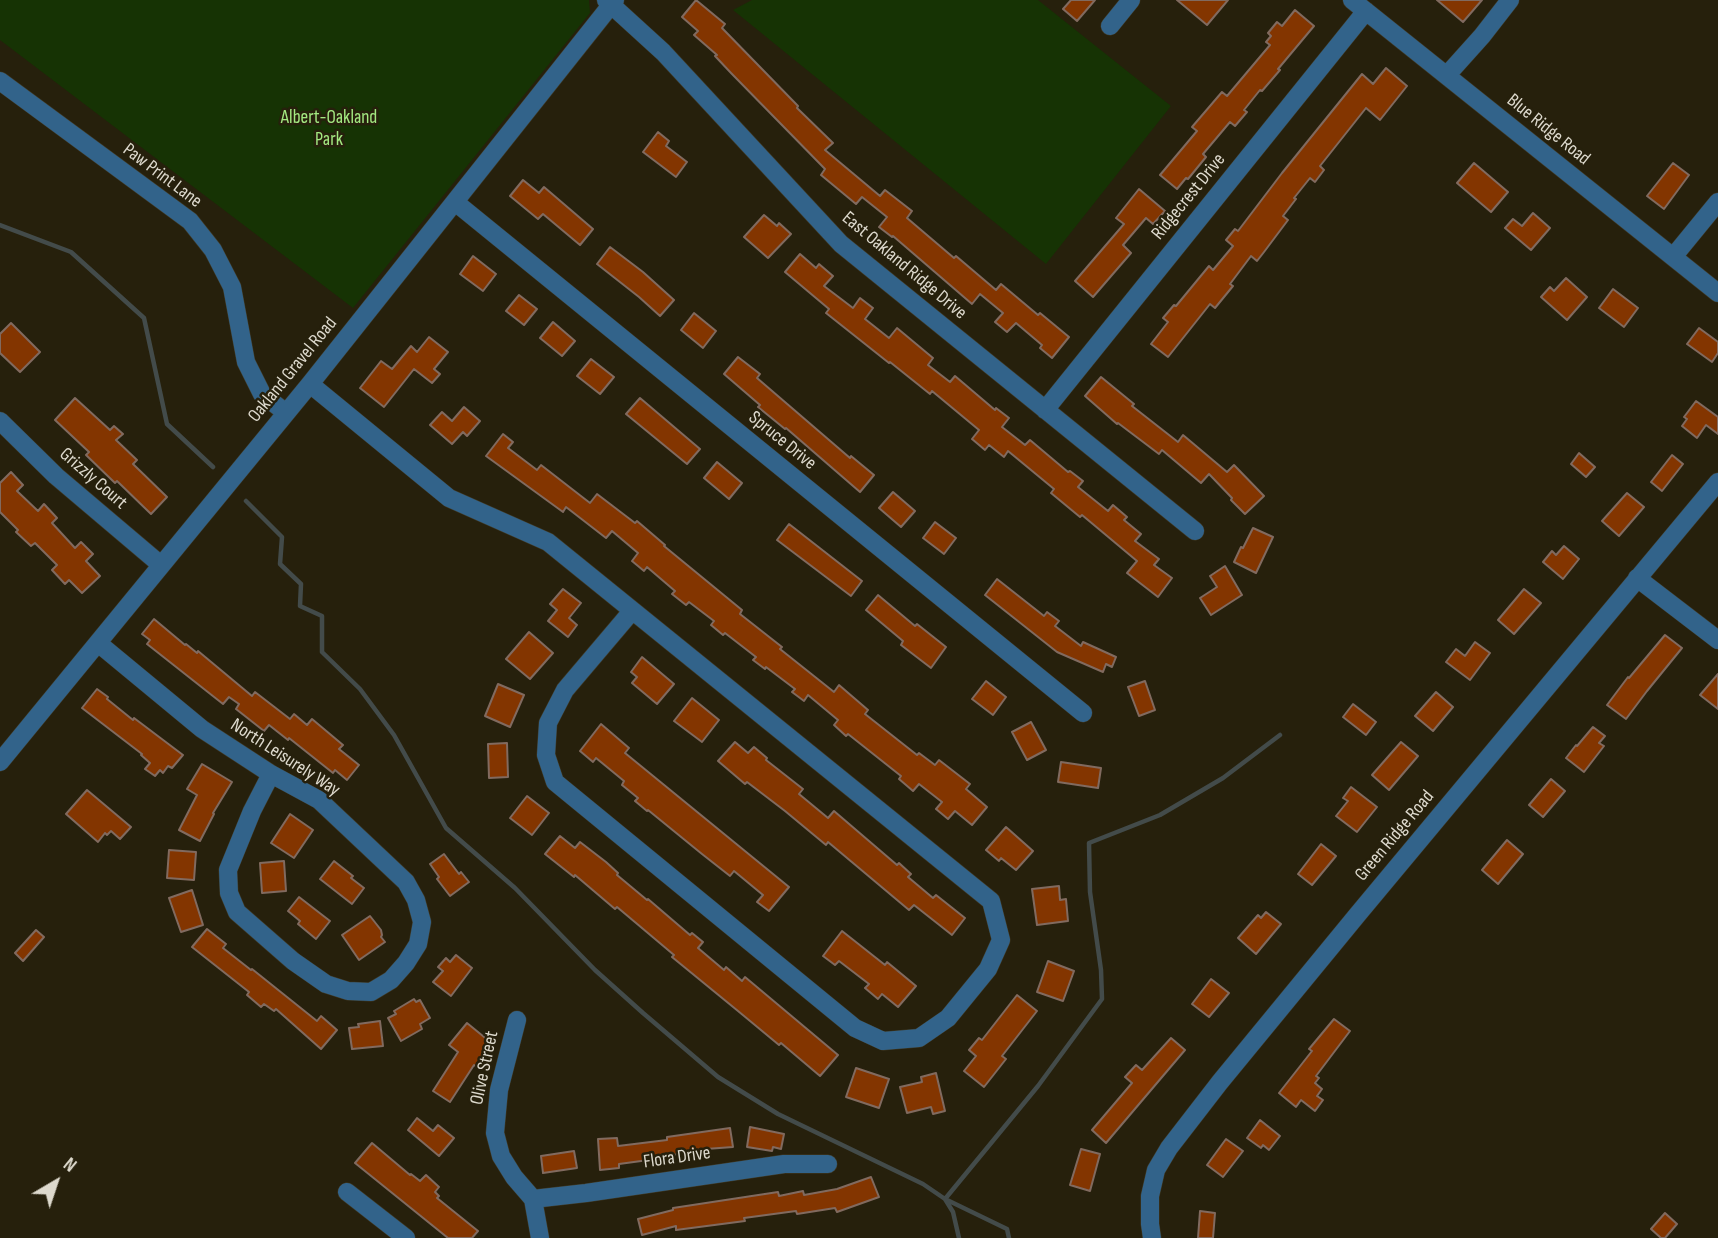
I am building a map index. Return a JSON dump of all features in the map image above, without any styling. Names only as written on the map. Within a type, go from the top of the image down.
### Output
[{"type":"street","points":[[1110,26],[1131,0]]},
{"type":"street","points":[[1447,75],[1510,0]]},
{"type":"street","name":"Oakland Gravel Road","points":[[0,762],[310,384],[611,1]]},
{"type":"street","name":"East Oakland Ridge Drive","points":[[611,1],[663,52],[841,244],[1195,531]]},
{"type":"street","name":"Blue Ridge Road","points":[[1359,5],[1718,293]]},
{"type":"street","name":"Ridgecrest Drive","points":[[1045,410],[1359,5]]},
{"type":"street","name":"Paw Print Lane","points":[[0,81],[190,222],[213,250],[232,287],[246,362],[262,394],[285,412]]},
{"type":"street","name":"Spruce Drive","points":[[455,202],[1083,713]]},
{"type":"street","points":[[1673,257],[1718,202]]},
{"type":"street","points":[[310,384],[449,498],[548,542],[991,901],[1001,940],[988,968],[948,1018],[919,1038],[883,1041],[855,1028],[555,782],[546,755],[548,723],[565,690],[632,611]]},
{"type":"street","name":"Grizzly Court","points":[[0,421],[56,476],[161,565]]},
{"type":"street","name":"Green Ridge Road","points":[[1152,1238],[1150,1196],[1156,1170],[1169,1148],[1718,482]]},
{"type":"street","points":[[1637,578],[1718,640]]},
{"type":"street","name":"North Leisurely Way","points":[[98,643],[202,729],[271,774],[318,800],[406,882],[416,900],[422,922],[418,944],[391,980],[371,992],[348,991],[326,984],[283,953],[237,912],[229,893],[228,870],[252,811],[271,774]]},
{"type":"street","name":"Olive Street","points":[[517,1020],[499,1090],[495,1133],[501,1156],[514,1177],[533,1199],[540,1238]]},
{"type":"street","name":"Flora Drive","points":[[533,1199],[784,1164],[828,1164]]},
{"type":"street","points":[[347,1192],[406,1238]]},
{"type":"green space","name":"Albert-Oakland Park","points":[[0,0],[589,0],[590,13],[353,308],[0,40]]},
{"type":"green space","points":[[752,0],[1038,0],[1171,106],[1046,264],[733,10]]},
{"type":"building","points":[[696,0],[725,24],[722,28],[833,143],[825,150],[880,196],[885,190],[912,211],[907,218],[954,258],[956,256],[996,290],[1001,284],[1069,337],[1052,358],[1040,348],[1042,345],[1016,323],[1007,332],[995,322],[1003,313],[980,294],[972,304],[879,227],[887,217],[862,197],[856,204],[821,175],[825,169],[715,56],[717,55],[694,35],[698,31],[682,17]]},
{"type":"building","points":[[1071,0],[1095,0],[1077,21],[1063,9]]},
{"type":"building","points":[[1177,0],[1228,0],[1207,25]]},
{"type":"building","points":[[1437,0],[1482,0],[1463,22]]},
{"type":"building","points":[[1295,10],[1314,26],[1244,110],[1247,112],[1235,126],[1230,122],[1203,154],[1206,157],[1177,189],[1160,175],[1197,131],[1192,127],[1222,92],[1227,96],[1270,45],[1266,42],[1271,36],[1268,33],[1277,22],[1282,26]]},
{"type":"building","points":[[1386,68],[1407,86],[1380,120],[1366,108],[1320,166],[1324,170],[1315,182],[1310,178],[1294,198],[1296,199],[1283,216],[1288,220],[1257,261],[1251,256],[1230,284],[1233,286],[1215,308],[1210,304],[1168,357],[1151,344],[1168,322],[1163,318],[1209,266],[1213,270],[1233,246],[1226,240],[1235,229],[1238,231],[1362,74],[1373,84]]},
{"type":"building","points":[[658,132],[669,141],[666,146],[687,162],[676,177],[643,152]]},
{"type":"building","points":[[1474,163],[1508,192],[1491,212],[1457,183]]},
{"type":"building","points":[[1673,163],[1689,175],[1664,209],[1647,196]]},
{"type":"building","points":[[523,180],[539,193],[544,187],[593,229],[580,245],[543,214],[538,219],[510,196]]},
{"type":"building","points":[[1139,189],[1165,211],[1153,224],[1146,218],[1123,245],[1131,253],[1093,297],[1075,281],[1124,224],[1116,218]]},
{"type":"building","points":[[1533,213],[1550,228],[1531,250],[1505,228],[1513,219],[1522,226]]},
{"type":"building","points":[[764,215],[791,234],[768,258],[744,237]]},
{"type":"building","points":[[610,247],[674,300],[660,316],[597,264]]},
{"type":"building","points":[[800,254],[816,268],[819,264],[833,276],[824,286],[853,308],[860,298],[873,308],[865,319],[889,338],[897,328],[933,358],[928,365],[950,382],[955,376],[995,410],[996,408],[1009,418],[1002,427],[1025,445],[1030,440],[1083,481],[1078,487],[1108,511],[1113,505],[1127,517],[1124,520],[1141,534],[1135,541],[1159,559],[1154,565],[1172,578],[1158,597],[1127,573],[1137,561],[1051,493],[1054,489],[1008,451],[1004,457],[989,445],[985,450],[972,439],[979,430],[932,391],[930,394],[826,313],[829,309],[785,272]]},
{"type":"building","points":[[473,256],[496,274],[483,291],[460,274]]},
{"type":"building","points":[[1566,278],[1587,297],[1567,320],[1541,297],[1550,287],[1554,291]]},
{"type":"building","points":[[1613,289],[1638,308],[1624,327],[1599,308]]},
{"type":"building","points":[[519,295],[537,309],[524,325],[506,311]]},
{"type":"building","points":[[694,313],[716,331],[703,348],[681,330]]},
{"type":"building","points":[[553,322],[575,341],[562,356],[540,338]]},
{"type":"building","points":[[11,323],[40,352],[20,372],[0,353],[0,334]]},
{"type":"building","points":[[1699,328],[1718,342],[1718,353],[1712,362],[1687,344]]},
{"type":"building","points":[[429,337],[448,352],[434,369],[440,374],[432,383],[414,369],[384,407],[360,388],[381,361],[392,369],[411,346],[417,352]]},
{"type":"building","points":[[738,357],[760,374],[757,378],[850,458],[851,456],[874,475],[860,492],[758,407],[760,405],[724,374]]},
{"type":"building","points":[[591,359],[614,377],[600,394],[577,376]]},
{"type":"building","points":[[1101,377],[1134,404],[1132,406],[1178,442],[1183,435],[1227,472],[1234,465],[1264,496],[1245,514],[1209,474],[1201,483],[1162,450],[1159,454],[1117,424],[1085,396]]},
{"type":"building","points":[[75,398],[110,430],[114,426],[123,434],[116,440],[137,460],[133,464],[167,497],[151,514],[86,455],[89,452],[55,420]]},
{"type":"building","points":[[640,398],[700,449],[687,464],[626,414]]},
{"type":"building","points":[[1696,401],[1718,417],[1718,434],[1706,425],[1697,438],[1682,426],[1687,419],[1684,417]]},
{"type":"building","points":[[464,407],[480,421],[467,436],[463,432],[452,444],[430,425],[442,412],[452,421]]},
{"type":"building","points":[[503,434],[513,442],[508,448],[537,470],[541,465],[590,503],[597,494],[635,523],[637,521],[742,610],[740,614],[782,647],[780,649],[834,692],[839,685],[868,710],[865,714],[917,755],[919,753],[935,765],[939,760],[970,784],[966,789],[987,807],[972,825],[955,811],[948,819],[936,809],[942,802],[919,784],[913,791],[899,779],[901,776],[848,734],[846,736],[834,725],[838,720],[808,695],[804,701],[792,692],[795,689],[753,660],[756,657],[711,625],[714,621],[689,602],[686,605],[672,594],[675,591],[647,567],[644,571],[632,561],[638,553],[612,531],[606,538],[566,507],[563,512],[486,456]]},
{"type":"building","points":[[1579,453],[1595,467],[1586,477],[1571,464]]},
{"type":"building","points":[[1672,455],[1683,464],[1662,491],[1651,482]]},
{"type":"building","points":[[717,462],[742,483],[729,499],[704,478]]},
{"type":"building","points":[[11,472],[23,485],[17,491],[38,511],[44,504],[57,518],[52,523],[75,548],[81,542],[93,554],[86,561],[100,576],[82,593],[69,580],[65,584],[52,570],[57,565],[35,543],[31,546],[0,512],[0,483]]},
{"type":"building","points":[[893,492],[915,511],[901,527],[879,508]]},
{"type":"building","points":[[1627,493],[1644,507],[1619,536],[1602,521]]},
{"type":"building","points":[[935,522],[956,538],[944,554],[923,538]]},
{"type":"building","points":[[789,524],[862,581],[851,596],[777,540]]},
{"type":"building","points":[[1253,528],[1273,537],[1256,573],[1234,562]]},
{"type":"building","points":[[1564,546],[1579,559],[1563,579],[1543,562],[1552,551],[1556,555]]},
{"type":"building","points":[[1225,566],[1242,595],[1211,615],[1200,598],[1217,587],[1210,576]]},
{"type":"building","points":[[997,579],[1044,616],[1047,612],[1059,621],[1055,626],[1081,646],[1083,642],[1116,657],[1112,667],[1106,664],[1103,672],[1057,652],[985,595]]},
{"type":"building","points":[[563,589],[581,603],[569,618],[577,625],[568,637],[548,621],[557,610],[550,604]]},
{"type":"building","points":[[1524,589],[1541,603],[1514,634],[1498,620]]},
{"type":"building","points":[[878,595],[915,626],[917,624],[946,647],[931,668],[901,645],[903,641],[866,610]]},
{"type":"building","points":[[154,619],[252,696],[255,692],[290,719],[294,714],[307,725],[312,719],[343,745],[339,749],[359,765],[347,780],[335,770],[333,773],[269,725],[264,731],[236,709],[239,704],[229,697],[223,704],[147,644],[150,640],[142,634]]},
{"type":"building","points":[[529,632],[553,653],[530,679],[506,659]]},
{"type":"building","points":[[1665,635],[1682,648],[1626,719],[1607,705]]},
{"type":"building","points":[[1475,642],[1490,653],[1470,680],[1446,662],[1456,649],[1465,656]]},
{"type":"building","points":[[642,657],[674,684],[657,704],[632,683],[637,677],[631,672]]},
{"type":"building","points":[[1718,674],[1718,709],[1700,695]]},
{"type":"building","points":[[986,681],[1006,697],[993,715],[972,699]]},
{"type":"building","points":[[1145,681],[1155,710],[1139,716],[1128,687]]},
{"type":"building","points":[[498,684],[524,695],[510,727],[485,716]]},
{"type":"building","points":[[97,689],[133,720],[134,718],[183,755],[172,768],[168,766],[163,773],[160,770],[155,776],[145,769],[150,763],[142,754],[82,708]]},
{"type":"building","points":[[1436,692],[1453,707],[1433,731],[1415,716]]},
{"type":"building","points":[[692,698],[719,720],[702,742],[674,721]]},
{"type":"building","points":[[1353,704],[1376,722],[1366,735],[1343,717]]},
{"type":"building","points":[[1031,722],[1046,750],[1027,760],[1012,732]]},
{"type":"building","points":[[601,724],[629,748],[625,753],[789,887],[769,911],[757,902],[763,895],[734,871],[730,876],[647,811],[635,801],[638,798],[622,785],[624,781],[596,758],[593,762],[580,751]]},
{"type":"building","points":[[1593,727],[1605,736],[1599,743],[1604,746],[1584,772],[1566,758]]},
{"type":"building","points":[[735,742],[748,753],[754,747],[803,789],[799,794],[828,818],[834,811],[897,865],[899,863],[911,874],[908,877],[933,898],[936,895],[965,918],[952,935],[914,905],[909,910],[828,842],[826,845],[718,761]]},
{"type":"building","points":[[1401,742],[1418,756],[1389,790],[1372,775]]},
{"type":"building","points":[[507,743],[508,777],[489,778],[488,744]]},
{"type":"building","points":[[1061,762],[1101,768],[1098,788],[1058,782]]},
{"type":"building","points":[[202,764],[232,782],[200,841],[179,830],[197,795],[187,789]]},
{"type":"building","points":[[1551,779],[1565,791],[1543,817],[1529,805]]},
{"type":"building","points":[[1351,787],[1377,807],[1357,832],[1336,816],[1348,801],[1343,798]]},
{"type":"building","points":[[87,790],[131,827],[120,839],[111,831],[107,835],[105,833],[98,842],[66,814]]},
{"type":"building","points":[[527,796],[549,813],[532,835],[510,818]]},
{"type":"building","points":[[290,814],[313,830],[294,858],[271,843]]},
{"type":"building","points":[[1006,827],[1033,851],[1016,870],[986,850]]},
{"type":"building","points":[[560,836],[575,848],[580,842],[606,862],[647,900],[690,935],[692,933],[703,942],[698,948],[724,970],[726,967],[742,981],[745,977],[838,1055],[820,1076],[781,1043],[779,1045],[672,957],[674,955],[617,907],[615,909],[545,854]]},
{"type":"building","points":[[1507,840],[1523,854],[1498,884],[1482,870]]},
{"type":"building","points":[[1321,844],[1336,856],[1312,885],[1298,874]]},
{"type":"building","points":[[169,850],[196,852],[194,880],[167,878]]},
{"type":"building","points":[[444,854],[459,874],[461,872],[469,882],[450,896],[430,864]]},
{"type":"building","points":[[284,861],[286,891],[262,893],[260,863]]},
{"type":"building","points":[[334,861],[364,888],[352,904],[320,879]]},
{"type":"building","points":[[1059,886],[1060,900],[1066,899],[1068,921],[1037,925],[1032,889]]},
{"type":"building","points":[[192,890],[203,925],[181,932],[169,898]]},
{"type":"building","points":[[299,897],[330,921],[316,939],[298,924],[300,921],[288,911]]},
{"type":"building","points":[[1266,912],[1281,924],[1256,954],[1238,938],[1258,915],[1261,918]]},
{"type":"building","points":[[370,916],[381,930],[381,937],[385,942],[359,960],[342,935]]},
{"type":"building","points":[[207,929],[226,944],[223,948],[251,970],[317,1021],[321,1016],[337,1030],[321,1049],[276,1009],[274,1011],[264,1004],[261,1007],[247,995],[249,992],[192,947]]},
{"type":"building","points":[[36,930],[44,937],[23,961],[15,953]]},
{"type":"building","points":[[842,931],[916,986],[898,1007],[882,994],[878,999],[865,988],[869,984],[839,961],[835,965],[823,956]]},
{"type":"building","points":[[456,955],[472,968],[451,996],[433,982],[443,971],[438,967],[446,958],[450,962]]},
{"type":"building","points":[[1048,961],[1074,971],[1063,1001],[1037,992]]},
{"type":"building","points":[[1211,979],[1229,993],[1209,1017],[1192,1004]]},
{"type":"building","points":[[1017,995],[1037,1011],[1002,1056],[1006,1059],[984,1087],[964,1071],[976,1056],[969,1050],[979,1038],[982,1040]]},
{"type":"building","points":[[414,999],[416,1002],[420,1000],[430,1018],[420,1024],[422,1029],[401,1041],[388,1018],[396,1014],[394,1011]]},
{"type":"building","points":[[1334,1019],[1350,1031],[1316,1076],[1319,1078],[1315,1083],[1322,1089],[1317,1096],[1323,1100],[1315,1111],[1301,1100],[1296,1107],[1279,1093],[1312,1051],[1309,1049]]},
{"type":"building","points":[[380,1021],[383,1046],[352,1049],[349,1028]]},
{"type":"building","points":[[467,1023],[489,1041],[485,1047],[490,1051],[477,1067],[474,1065],[450,1102],[433,1091],[458,1052],[449,1045]]},
{"type":"building","points":[[1171,1038],[1185,1050],[1106,1143],[1092,1130],[1132,1083],[1125,1077],[1136,1065],[1142,1070]]},
{"type":"building","points":[[856,1068],[889,1079],[879,1108],[846,1097]]},
{"type":"building","points":[[936,1073],[945,1111],[933,1114],[931,1107],[907,1113],[900,1087],[922,1082],[921,1077]]},
{"type":"building","points":[[417,1118],[433,1131],[438,1125],[454,1138],[439,1156],[408,1130]]},
{"type":"building","points":[[1260,1120],[1280,1136],[1269,1150],[1247,1138]]},
{"type":"building","points":[[750,1127],[784,1134],[781,1149],[773,1147],[772,1151],[747,1147]]},
{"type":"building","points":[[730,1128],[733,1147],[619,1164],[619,1168],[600,1170],[598,1139],[617,1138],[618,1146]]},
{"type":"building","points":[[1226,1139],[1243,1151],[1223,1177],[1207,1165]]},
{"type":"building","points":[[372,1143],[410,1175],[420,1181],[426,1175],[439,1187],[435,1192],[439,1196],[437,1198],[478,1231],[472,1238],[448,1238],[355,1163]]},
{"type":"building","points":[[1081,1149],[1100,1154],[1090,1191],[1070,1185]]},
{"type":"building","points":[[574,1151],[577,1168],[543,1173],[541,1156]]},
{"type":"building","points":[[871,1177],[879,1197],[837,1212],[835,1208],[797,1214],[796,1211],[676,1230],[676,1226],[642,1235],[638,1219],[673,1208],[778,1192],[779,1196],[803,1191],[804,1195],[837,1189]]},
{"type":"building","points":[[1200,1211],[1215,1213],[1213,1238],[1198,1238]]},
{"type":"building","points":[[1665,1213],[1677,1224],[1665,1238],[1661,1238],[1651,1229]]},
{"type":"waterway","points":[[0,225],[71,252],[144,318],[167,424],[213,467]]},
{"type":"waterway","points":[[246,501],[282,537],[280,564],[301,584],[300,606],[322,616],[322,652],[360,689],[394,735],[446,828],[515,888],[595,970],[718,1077],[778,1114],[923,1184],[945,1199],[953,1212],[959,1238]]},
{"type":"waterway","points":[[1009,1238],[1007,1229],[945,1199],[1038,1086],[1102,999],[1101,970],[1090,892],[1089,843],[1160,815],[1223,778],[1280,735]]}]
